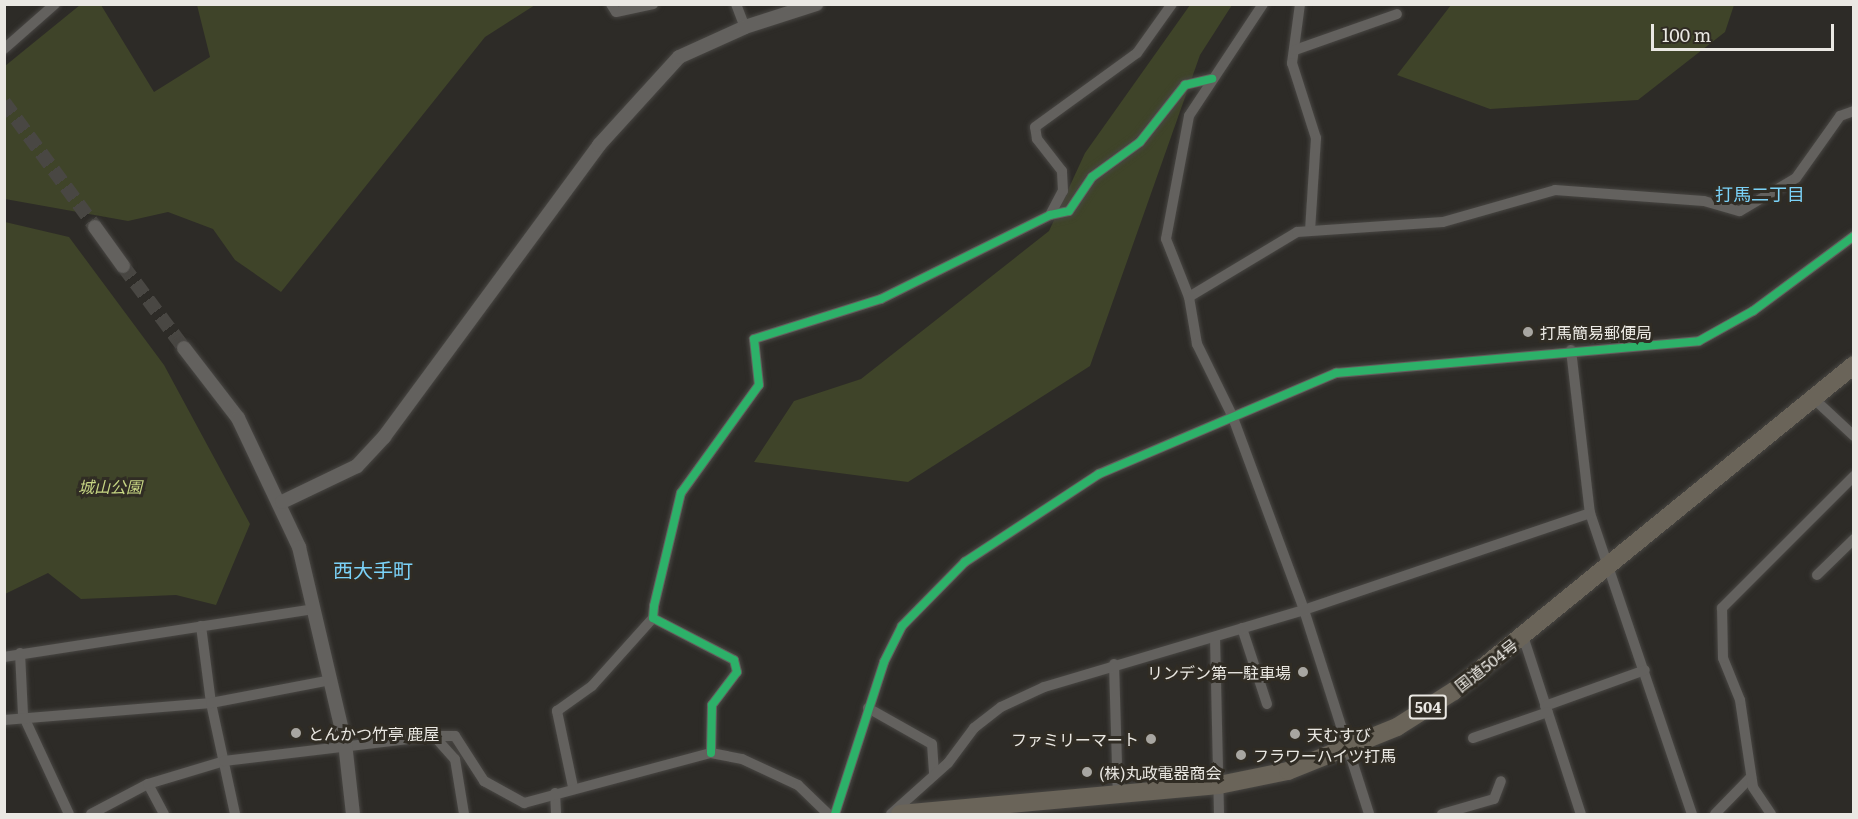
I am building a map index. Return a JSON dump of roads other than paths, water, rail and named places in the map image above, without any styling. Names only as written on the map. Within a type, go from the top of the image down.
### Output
[{"type":"highway","name":"国道504号","points":[[900,814],[1219,786],[1288,771],[1348,750],[1454,691],[1854,365]]},
{"type":"street","points":[[4,49],[55,4]]},
{"type":"street","points":[[611,4],[615,12],[653,4]]},
{"type":"street","points":[[736,4],[746,27]]},
{"type":"street","points":[[282,502],[357,466],[640,94],[679,57],[746,27],[816,4]]},
{"type":"street","points":[[1050,215],[1063,191],[1062,171],[1037,140],[1035,127],[1137,53],[1173,4]]},
{"type":"street","points":[[1263,4],[1212,79],[1180,143],[1166,238],[1189,297],[1197,344],[1232,415],[1304,610],[1369,814]]},
{"type":"street","points":[[1300,4],[1292,63],[1316,138],[1310,230]]},
{"type":"street","points":[[1295,50],[1397,14]]},
{"type":"street","points":[[573,787],[557,711],[592,686],[653,618],[681,493],[759,386],[754,339],[881,299],[1050,215],[1069,212],[1092,177],[1140,142],[1185,85],[1212,79]]},
{"type":"street","points":[[1189,297],[1248,258],[1310,230],[1443,222],[1555,190],[1704,201],[1740,211],[1796,178],[1840,116],[1854,111]]},
{"type":"street","points":[[95,226],[123,266]]},
{"type":"street","points":[[835,814],[868,708],[902,626],[965,562],[1099,474],[1232,415],[1336,374],[1571,350],[1699,341],[1753,311],[1854,236]]},
{"type":"street","points":[[184,348],[238,418],[282,502],[332,680],[345,743],[353,814]]},
{"type":"street","points":[[1571,350],[1590,513],[1610,564],[1692,814]]},
{"type":"street","points":[[1813,398],[1854,436]]},
{"type":"street","points":[[1771,814],[1751,777],[1740,700],[1723,658],[1722,608],[1854,476]]},
{"type":"street","points":[[891,814],[934,776],[1001,707],[1114,664],[1304,610],[1590,513]]},
{"type":"street","points":[[1817,575],[1854,538]]},
{"type":"street","points":[[4,657],[20,652],[313,609]]},
{"type":"street","points":[[653,618],[734,660],[736,672],[712,705],[711,753]]},
{"type":"street","points":[[201,626],[211,703],[235,814]]},
{"type":"street","points":[[1242,628],[1267,704]]},
{"type":"street","points":[[1215,636],[1220,814]]},
{"type":"street","points":[[1523,636],[1581,814]]},
{"type":"street","points":[[20,652],[23,715],[69,814]]},
{"type":"street","points":[[1114,664],[1118,796]]},
{"type":"street","points":[[1473,738],[1645,670]]},
{"type":"street","points":[[4,720],[23,715],[211,703],[332,680]]},
{"type":"street","points":[[868,708],[932,744],[934,776]]},
{"type":"street","points":[[434,736],[455,759],[464,814]]},
{"type":"street","points":[[91,814],[148,784],[224,761],[345,743],[455,736],[484,781],[498,791],[524,803],[573,787],[711,753],[742,759],[798,785],[828,814]]},
{"type":"street","points":[[1715,814],[1751,777]]},
{"type":"street","points":[[1442,814],[1494,799],[1501,781]]},
{"type":"street","points":[[148,784],[164,814]]},
{"type":"street","points":[[555,793],[556,814]]},
{"type":"tunnel","points":[[4,102],[95,227]]},
{"type":"tunnel","points":[[123,266],[184,348]]},
{"type":"place","name":"打馬簡易郵便局","points":[[1528,332]]},
{"type":"place","name":"リンデン第一駐車場","points":[[1303,672]]},
{"type":"place","name":"とんかつ竹亭 鹿屋","points":[[296,733]]},
{"type":"place","name":"天むすび","points":[[1295,734]]},
{"type":"place","name":"ファミリーマート","points":[[1151,739]]},
{"type":"place","name":"フラワーハイツ打馬","points":[[1241,755]]},
{"type":"place","name":"(株)丸政電器商会","points":[[1087,772]]},
{"type":"district","name":"打馬二丁目","points":[[1760,194]]},
{"type":"district","name":"西大手町","points":[[373,569]]},
{"type":"park label","name":"城山公園","points":[[110,486]]}]
